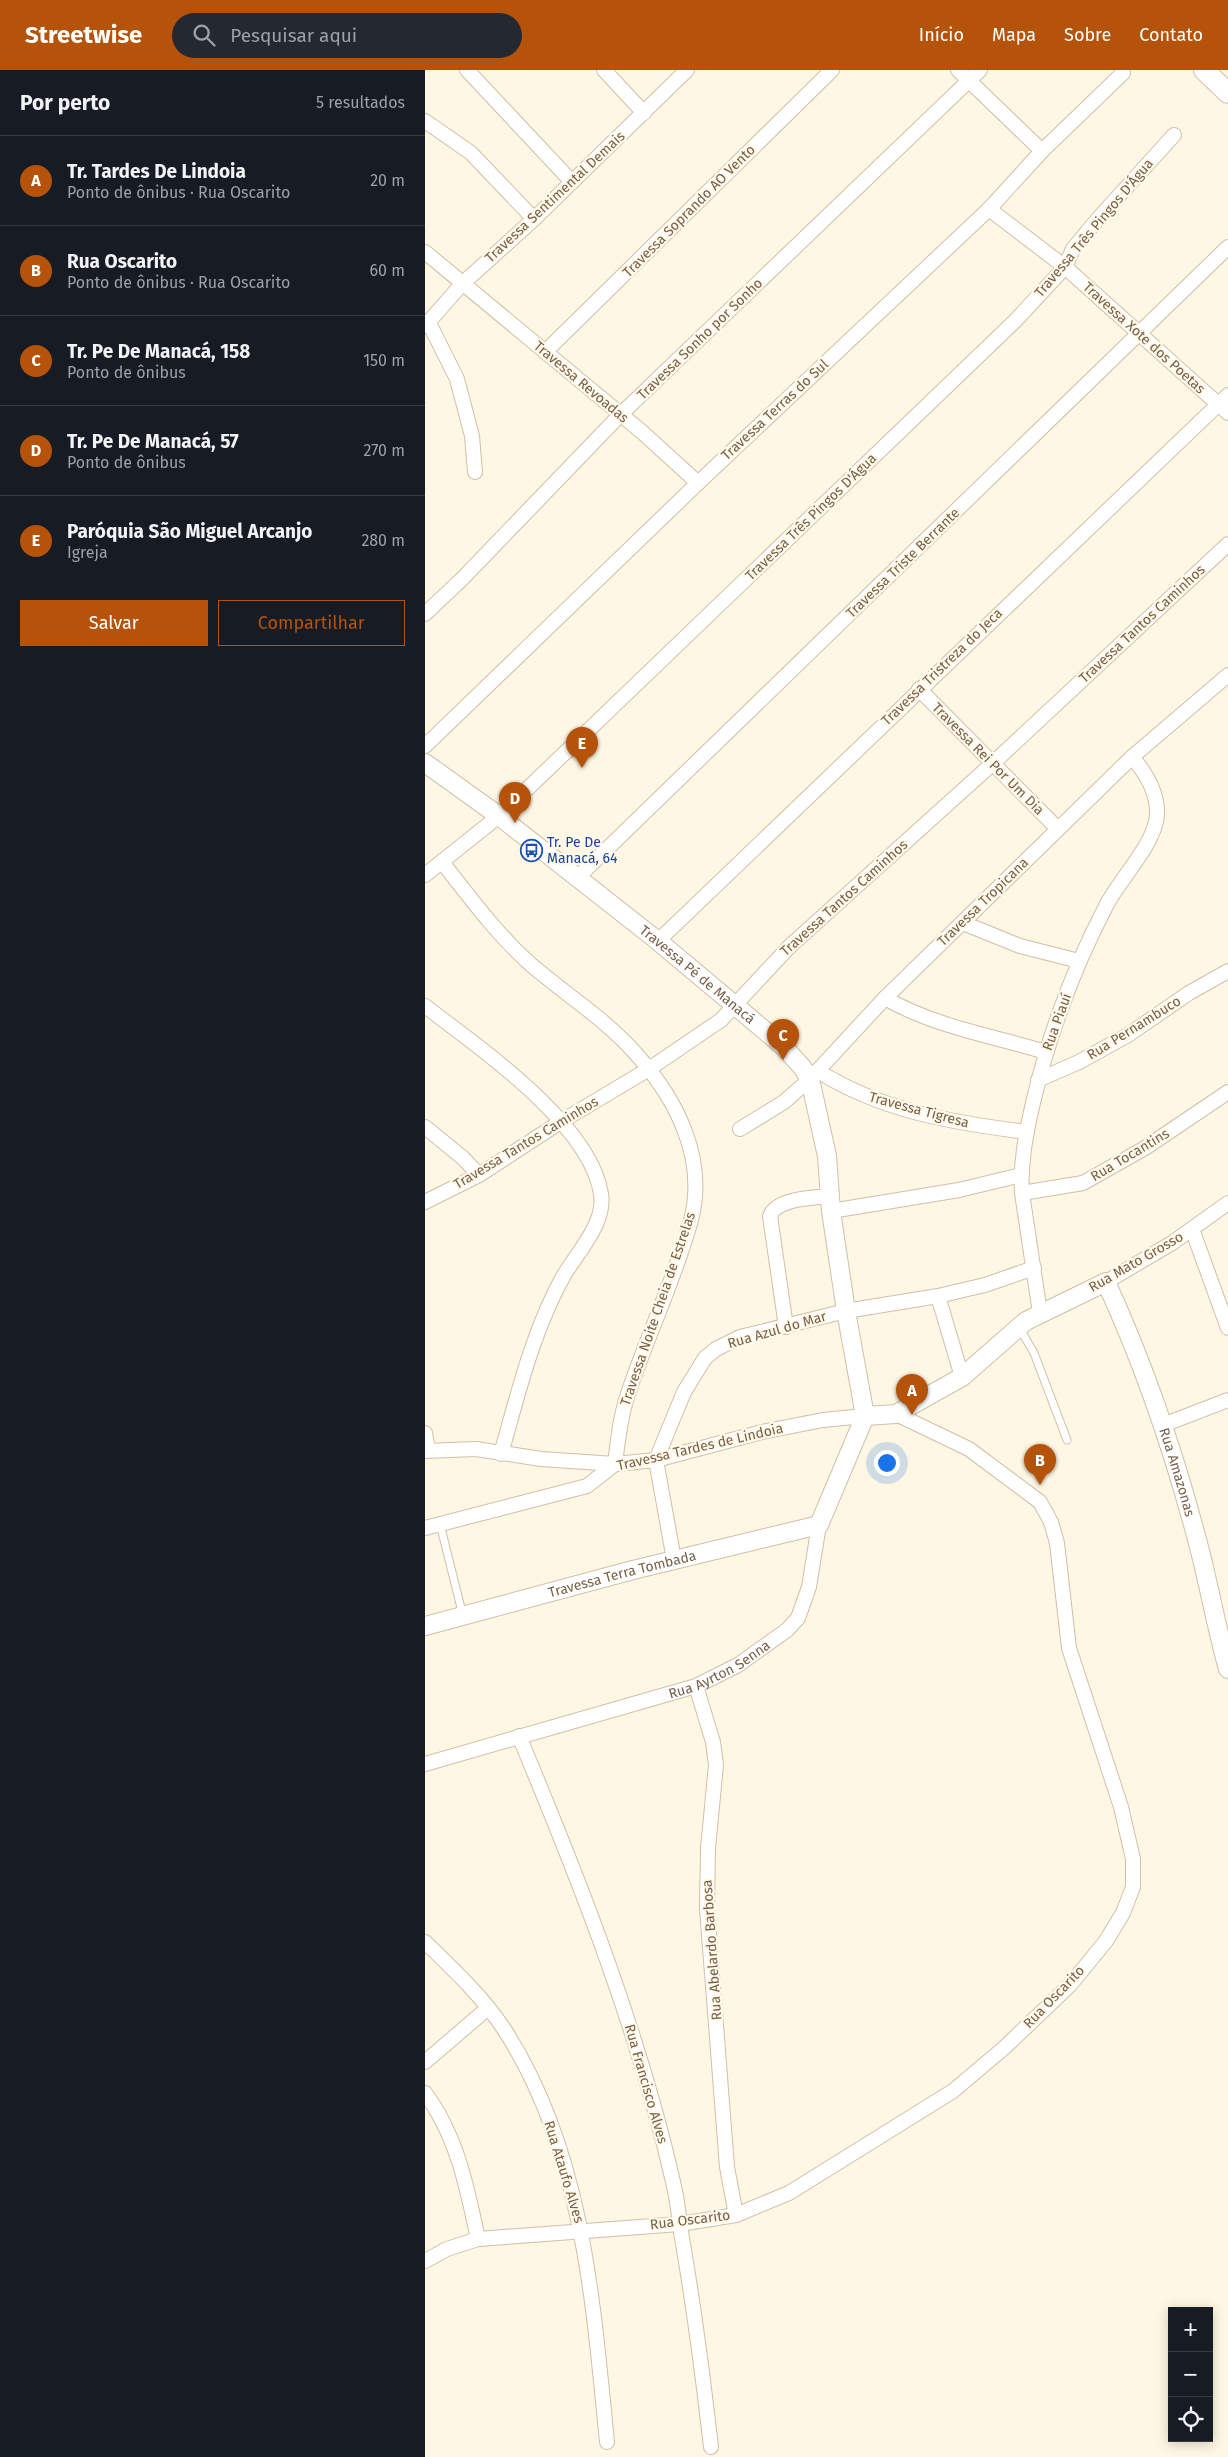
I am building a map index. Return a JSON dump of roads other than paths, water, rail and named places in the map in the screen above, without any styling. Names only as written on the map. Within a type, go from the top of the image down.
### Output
[{"type":"main road","points":[[1204,70],[1228,93]]},
{"type":"street","points":[[467,70],[572,182]]},
{"type":"street","points":[[604,70],[644,114]]},
{"type":"street","name":"Travessa Sentimental Demais","points":[[427,324],[462,284],[534,219],[644,114],[687,70]]},
{"type":"street","name":"Travessa Soprando AO Vento","points":[[545,352],[832,70]]},
{"type":"street","points":[[959,70],[1043,151]]},
{"type":"street","name":"Travessa Sonho por Sonho","points":[[425,614],[463,579],[620,415],[980,70]]},
{"type":"street","name":"Travessa Terras do Sul","points":[[425,746],[698,483],[989,209],[1043,151],[1123,73]]},
{"type":"street","points":[[425,122],[471,153],[534,219]]},
{"type":"street","name":"Travessa Três Pingos D'Água","points":[[425,875],[499,816],[1015,321],[1065,267],[1073,249],[1097,220],[1174,135]]},
{"type":"street","name":"Travessa Xote dos Poetas","points":[[989,209],[1065,267],[1140,335],[1225,404]]},
{"type":"street","name":"Travessa Triste Berrante","points":[[577,878],[749,710],[1140,335],[1228,247]]},
{"type":"street","name":"Travessa Revoadas","points":[[425,252],[620,415],[698,483]]},
{"type":"street","points":[[427,324],[457,379],[472,436],[475,472]]},
{"type":"street","name":"Travessa Tristreza do Jeca","points":[[658,941],[919,689],[1225,404]]},
{"type":"street","name":"Travessa Tantos Caminhos","points":[[425,1202],[479,1175],[562,1121],[707,1032],[789,947],[992,764],[1228,544]]},
{"type":"street","name":"Travessa Tropicana","points":[[741,1129],[784,1102],[814,1075],[885,998],[1132,757],[1228,675]]},
{"type":"street","name":"Travessa Rei Por Um Dia","points":[[919,689],[1058,829]]},
{"type":"street","name":"Rua Piauí","points":[[1040,1312],[1034,1284],[1034,1268],[1022,1194],[1021,1175],[1027,1132],[1046,1052],[1079,962],[1108,903],[1145,846],[1157,816],[1153,790],[1147,774],[1132,757]]},
{"type":"street","name":"Travessa Pé de Manacá","points":[[425,763],[499,816],[658,941],[782,1045],[814,1075],[827,1156],[831,1204],[846,1311],[865,1416]]},
{"type":"street","name":"Travessa Noite Cheia de Estrelas","points":[[442,862],[508,943],[625,1043],[649,1069],[685,1128],[691,1145],[695,1170],[695,1192],[691,1219],[627,1395],[615,1464]]},
{"type":"street","points":[[963,923],[1020,946],[1079,962]]},
{"type":"street","name":"Rua Pernambuco","points":[[1038,1080],[1079,1062],[1128,1035],[1189,993],[1228,971]]},
{"type":"street","points":[[885,998],[915,1013],[1046,1052]]},
{"type":"street","points":[[425,1006],[535,1094],[562,1121],[595,1173],[602,1194],[600,1210],[593,1229],[563,1277],[544,1317],[528,1361],[501,1454]]},
{"type":"street","name":"Travessa Tigresa","points":[[814,1075],[857,1093],[928,1116],[958,1123],[1027,1132]]},
{"type":"street","name":"Rua Tocantins","points":[[1022,1194],[1083,1183],[1145,1148],[1228,1092]]},
{"type":"street","points":[[425,1127],[463,1158],[479,1175]]},
{"type":"street","points":[[787,1327],[770,1216],[772,1210],[780,1205],[831,1204],[959,1190],[1021,1175]]},
{"type":"street","name":"Rua Mato Grosso","points":[[896,1414],[962,1377],[1019,1326],[1040,1312],[1106,1282],[1143,1261],[1192,1229],[1228,1202]]},
{"type":"street","points":[[1192,1229],[1228,1328]]},
{"type":"street","name":"Rua Azul do Mar","points":[[656,1460],[678,1405],[705,1358],[728,1342],[846,1311],[939,1296],[985,1285],[1034,1268]]},
{"type":"street","name":"Rua Amazonas","points":[[1106,1282],[1145,1371],[1163,1425],[1200,1551],[1228,1669]]},
{"type":"street","points":[[939,1296],[962,1377]]},
{"type":"street","points":[[1163,1425],[1228,1400]]},
{"type":"street","points":[[865,1416],[896,1414]]},
{"type":"street","name":"Rua Oscarito","points":[[425,2261],[447,2248],[478,2238],[680,2224],[736,2215],[789,2193],[953,2091],[1004,2048],[1070,1985],[1106,1941],[1123,1913],[1133,1887],[1133,1859],[1121,1807],[1069,1648],[1057,1543],[1051,1522],[1040,1502],[969,1449],[896,1414]]},
{"type":"street","name":"Travessa Tardes de Lindoia","points":[[425,1528],[587,1486],[615,1464],[656,1460],[761,1432],[823,1420],[865,1416]]},
{"type":"street","name":"Rua Ayrton Senna","points":[[425,1764],[696,1686],[738,1665],[787,1630],[798,1618],[809,1587],[819,1524],[865,1416]]},
{"type":"street","points":[[425,1433],[426,1450],[476,1449],[501,1454],[615,1464]]},
{"type":"street","points":[[656,1460],[674,1560]]},
{"type":"street","name":"Travessa Terra Tombada","points":[[425,1626],[819,1524]]},
{"type":"street","name":"Rua Abelardo Barbosa","points":[[696,1686],[713,1742],[716,1765],[708,1848],[707,1909],[727,2167],[736,2215]]},
{"type":"street","name":"Rua Francisco Alves","points":[[519,1736],[567,1852],[633,2038],[674,2187],[701,2362],[711,2447]]},
{"type":"street","name":"Rua Ataufo Alves","points":[[425,1942],[488,2008],[504,2029],[532,2078],[571,2186],[582,2230],[596,2328],[607,2442]]},
{"type":"street","points":[[425,2062],[488,2008]]},
{"type":"street","points":[[425,2093],[453,2140],[463,2169],[478,2238]]},
{"type":"lane","points":[[1019,1326],[1044,1375],[1067,1440]]},
{"type":"lane","points":[[440,1524],[463,1616]]},
{"type":"place","name":"Paróquia São Miguel Arcanjo","points":[[582,768]]},
{"type":"place","name":"Tr. Pe De Manacá, 57","points":[[515,823]]},
{"type":"place","name":"Tr. Pe De Manacá, 64","points":[[531,850]]},
{"type":"place","name":"Tr. Pe De Manacá, 158","points":[[783,1060]]},
{"type":"place","name":"Tr. Tardes De Lindoia","points":[[912,1415]]},
{"type":"place","name":"Rua Oscarito","points":[[1040,1485]]}]
